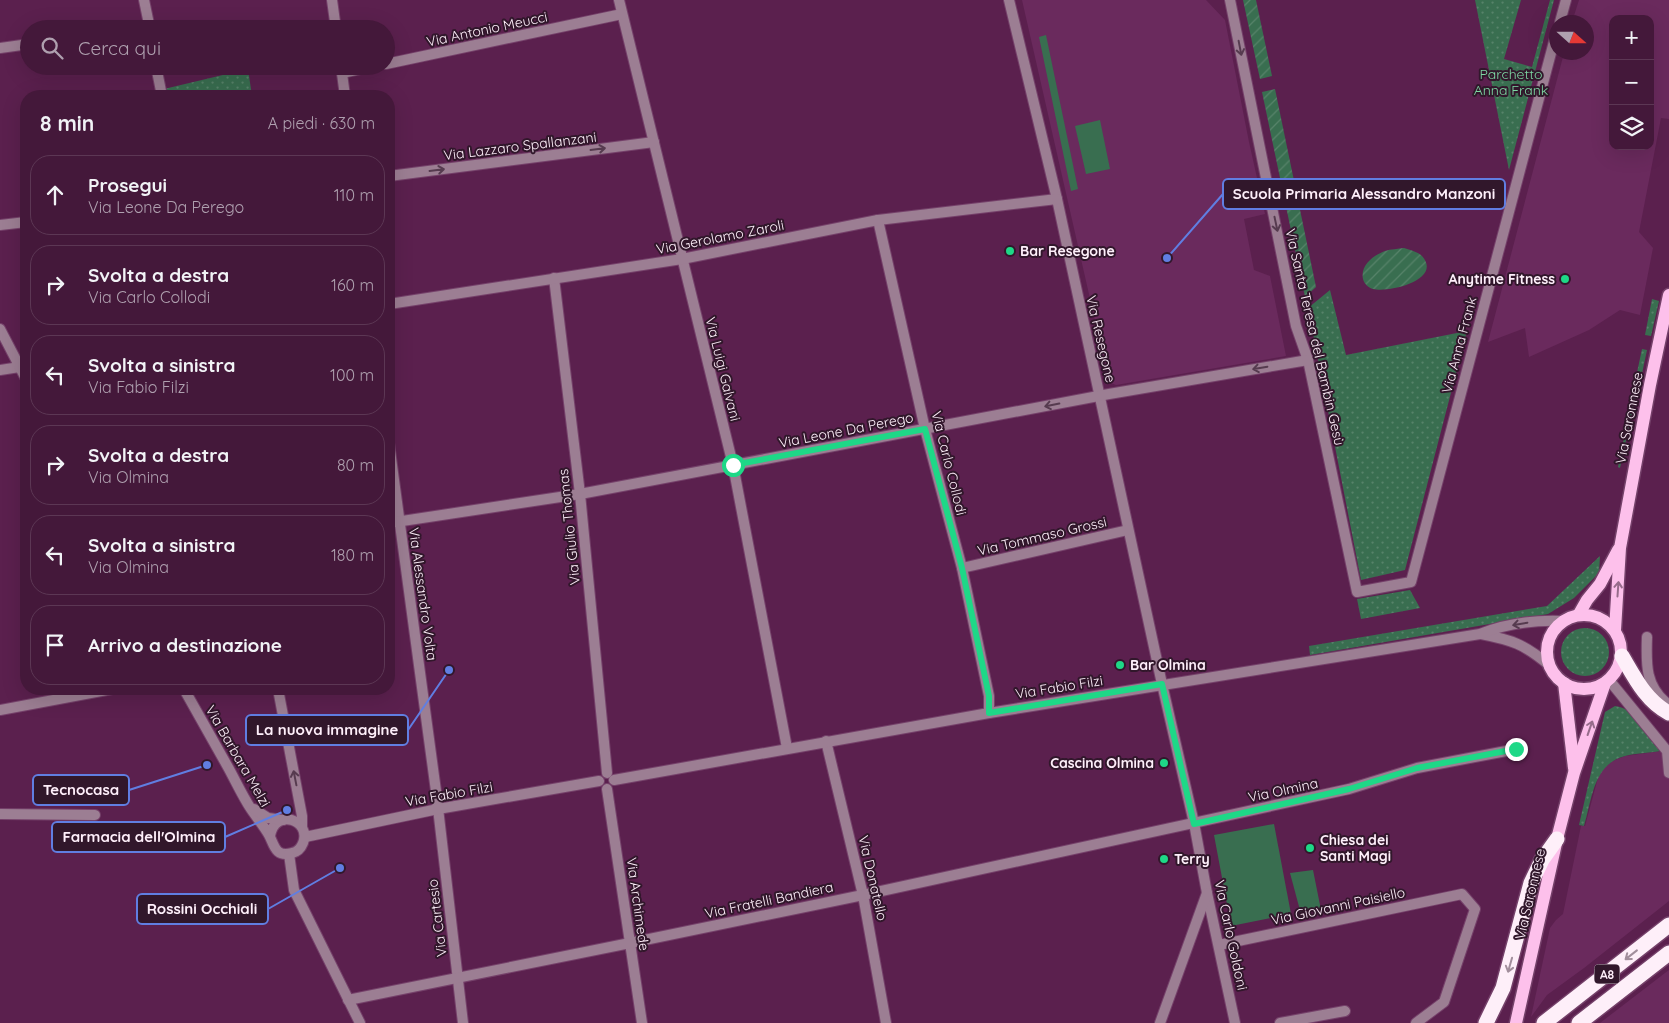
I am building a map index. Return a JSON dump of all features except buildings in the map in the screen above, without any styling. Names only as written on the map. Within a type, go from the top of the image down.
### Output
[{"type":"highway","points":[[1622,656],[1646,695],[1659,708],[1669,714]]},
{"type":"highway","points":[[1486,1023],[1506,980],[1531,883],[1542,860],[1557,839]]},
{"type":"highway","name":"A8","points":[[1544,1023],[1669,925]]},
{"type":"highway","name":"A8","points":[[1579,1023],[1669,953]]},
{"type":"main road","name":"Via Saronnese","points":[[1516,1022],[1557,839],[1574,773],[1607,681],[1619,666],[1622,656],[1620,639],[1615,630],[1620,548],[1650,385],[1669,295]]},
{"type":"main road","name":"Via Saronnese","points":[[1579,614],[1600,584],[1620,548]]},
{"type":"main road","points":[[1607,681],[1590,689],[1579,689],[1564,683],[1549,665],[1548,641],[1562,621],[1579,614],[1602,618],[1615,630]]},
{"type":"main road","name":"Via Saronnese","points":[[1564,683],[1574,773]]},
{"type":"street","points":[[144,0],[148,20]]},
{"type":"street","points":[[332,0],[335,20]]},
{"type":"street","name":"Via Luigi Galvani","points":[[619,0],[733,465],[787,748]]},
{"type":"street","name":"Via Resegone","points":[[1009,0],[1057,199],[1162,684]]},
{"type":"street","name":"Via Santa Teresa del Bambin Gesù","points":[[1230,0],[1296,326],[1308,360],[1357,592]]},
{"type":"street","points":[[1562,15],[1566,0]]},
{"type":"street","name":"Via Antonio Meucci","points":[[395,62],[622,14]]},
{"type":"street","points":[[0,48],[20,45]]},
{"type":"street","name":"Via Anna Frank","points":[[1357,592],[1411,582],[1549,60]]},
{"type":"street","points":[[158,75],[161,90]]},
{"type":"street","points":[[342,75],[344,90]]},
{"type":"street","name":"Via Lazzaro Spallanzani","points":[[395,175],[654,142]]},
{"type":"street","name":"Via Gerolamo Zaroli","points":[[395,303],[682,259],[878,220],[1057,199]]},
{"type":"street","name":"Via Carlo Collodi","points":[[878,220],[925,429],[962,568],[989,696],[989,713]]},
{"type":"street","points":[[0,225],[20,223]]},
{"type":"street","name":"Via Giulio Thomas","points":[[554,278],[580,494],[610,777]]},
{"type":"street","points":[[0,329],[20,362]]},
{"type":"street","name":"Via Leone Da Perego","points":[[395,522],[580,494],[1100,396],[1308,360]]},
{"type":"street","points":[[0,370],[20,367]]},
{"type":"street","name":"Via Alessandro Volta","points":[[395,529],[438,809]]},
{"type":"street","name":"Via Tommaso Grossi","points":[[962,568],[1128,530]]},
{"type":"street","name":"Via Fabio Filzi","points":[[610,777],[1162,684],[1480,634],[1491,629],[1542,621],[1562,621]]},
{"type":"street","name":"Via Fabio Filzi","points":[[1480,634],[1511,640],[1534,652],[1549,665]]},
{"type":"street","points":[[1647,637],[1647,668],[1653,689],[1669,705]]},
{"type":"street","points":[[1607,681],[1667,750],[1669,773]]},
{"type":"street","points":[[1162,684],[1194,824]]},
{"type":"street","points":[[0,710],[80,695]]},
{"type":"street","name":"Via Barbara Melzi","points":[[187,695],[250,806],[270,836],[271,843],[279,852],[289,854]]},
{"type":"street","points":[[279,695],[305,837],[302,846],[289,854],[294,890],[360,1023]]},
{"type":"street","name":"Via Donatello","points":[[826,741],[863,895],[886,1023]]},
{"type":"street","name":"Via Olmina","points":[[1194,824],[1349,789],[1417,768],[1516,749]]},
{"type":"street","points":[[602,775],[610,777],[612,787],[602,788],[599,782],[602,775]]},
{"type":"street","name":"Via Fabio Filzi","points":[[305,837],[438,809],[599,782]]},
{"type":"street","name":"Via Archimede","points":[[607,789],[642,1023]]},
{"type":"street","points":[[250,806],[268,818],[283,820]]},
{"type":"street","name":"Via Cartesio","points":[[438,809],[463,1023]]},
{"type":"street","points":[[0,814],[95,814]]},
{"type":"street","name":"Via Barbara Melzi","points":[[270,836],[274,826],[283,820],[293,820],[302,826]]},
{"type":"street","name":"Via Carlo Goldoni","points":[[1194,824],[1235,1023]]},
{"type":"street","name":"Via Fratelli Bandiera","points":[[348,1000],[630,944],[1194,824]]},
{"type":"street","points":[[1160,1023],[1207,893]]},
{"type":"street","name":"Via Giovanni Paisiello","points":[[1219,945],[1462,894],[1475,909],[1444,1002],[1416,1023]]},
{"type":"street","points":[[1280,1023],[1345,1011]]},
{"type":"shaded area","points":[[1022,0],[1206,0],[1225,20],[1265,214],[1244,219],[1254,270],[1270,276],[1286,356],[1116,385],[1109,382]]},
{"type":"shaded area","points":[[1579,0],[1669,0],[1669,119],[1661,118],[1639,232],[1653,248],[1640,315],[1620,310],[1589,330],[1529,357],[1525,328],[1488,342],[1562,60],[1594,60],[1594,15],[1574,15]]},
{"type":"shaded area","points":[[1669,750],[1669,901],[1547,995],[1531,1017],[1550,928],[1563,914],[1581,826],[1585,826],[1599,774],[1606,766],[1625,756]]},
{"type":"shaded area","points":[[1669,970],[1669,1023],[1600,1023],[1665,973]]},
{"type":"green space","points":[[1243,0],[1256,0],[1272,76],[1260,79]]},
{"type":"green space","name":"Parchetto Anna Frank","points":[[1475,0],[1521,0],[1504,59],[1532,67],[1550,0],[1554,0],[1549,15],[1509,170]]},
{"type":"green space","points":[[1046,35],[1078,189],[1071,191],[1039,37]]},
{"type":"green space","points":[[223,75],[249,75],[251,90],[164,90]]},
{"type":"green space","points":[[1275,89],[1316,287],[1305,297],[1262,92]]},
{"type":"green space","points":[[1100,120],[1110,169],[1086,174],[1075,126]]},
{"type":"green space","points":[[1404,248],[1422,256],[1427,264],[1425,272],[1420,278],[1401,287],[1390,289],[1373,289],[1367,286],[1363,274],[1369,261],[1385,251]]},
{"type":"green space","points":[[1330,290],[1346,355],[1467,331],[1405,570],[1361,580],[1308,308]]},
{"type":"green space","points":[[1652,299],[1659,301],[1651,336],[1645,335]]},
{"type":"green space","points":[[1642,349],[1647,350],[1640,383],[1635,382]]},
{"type":"green space","points":[[1634,389],[1637,390],[1620,468],[1618,467]]},
{"type":"green space","points":[[1600,556],[1599,573],[1574,598],[1548,614],[1310,655],[1309,646],[1547,606]]},
{"type":"green space","points":[[1410,590],[1420,608],[1361,619],[1357,599]]},
{"type":"green space","points":[[1585,628],[1594,630],[1602,635],[1607,643],[1609,652],[1607,661],[1602,669],[1594,674],[1585,676],[1576,674],[1568,669],[1563,661],[1561,652],[1563,643],[1568,635],[1576,630]]},
{"type":"green space","points":[[1615,706],[1623,708],[1636,717],[1660,751],[1625,756],[1614,760],[1606,767],[1596,784],[1584,826],[1579,825],[1605,712]]},
{"type":"green space","points":[[1274,824],[1291,914],[1231,926],[1214,835]]},
{"type":"green space","points":[[1313,870],[1321,910],[1301,914],[1290,873]]},
{"type":"place","name":"Bar Resegone","points":[[1010,251]]},
{"type":"place","name":"Scuola Primaria Alessandro Manzoni","points":[[1167,258]]},
{"type":"place","name":"Anytime Fitness","points":[[1565,279]]},
{"type":"place","name":"Bar Olmina","points":[[1120,665]]},
{"type":"place","name":"La nuova immagine","points":[[449,670]]},
{"type":"place","name":"Cascina Olmina","points":[[1164,763]]},
{"type":"place","name":"Tecnocasa","points":[[207,765]]},
{"type":"place","name":"Farmacia dell'Olmina","points":[[287,810]]},
{"type":"place","name":"Chiesa dei Santi Magi","points":[[1310,848]]},
{"type":"place","name":"Terry","points":[[1164,859]]},
{"type":"place","name":"Rossini Occhiali","points":[[340,868]]},
{"type":"route","points":[[733,465],[925,429],[962,568],[989,696],[989,713],[1162,684],[1194,824],[1349,789],[1417,768],[1516,749]]}]
